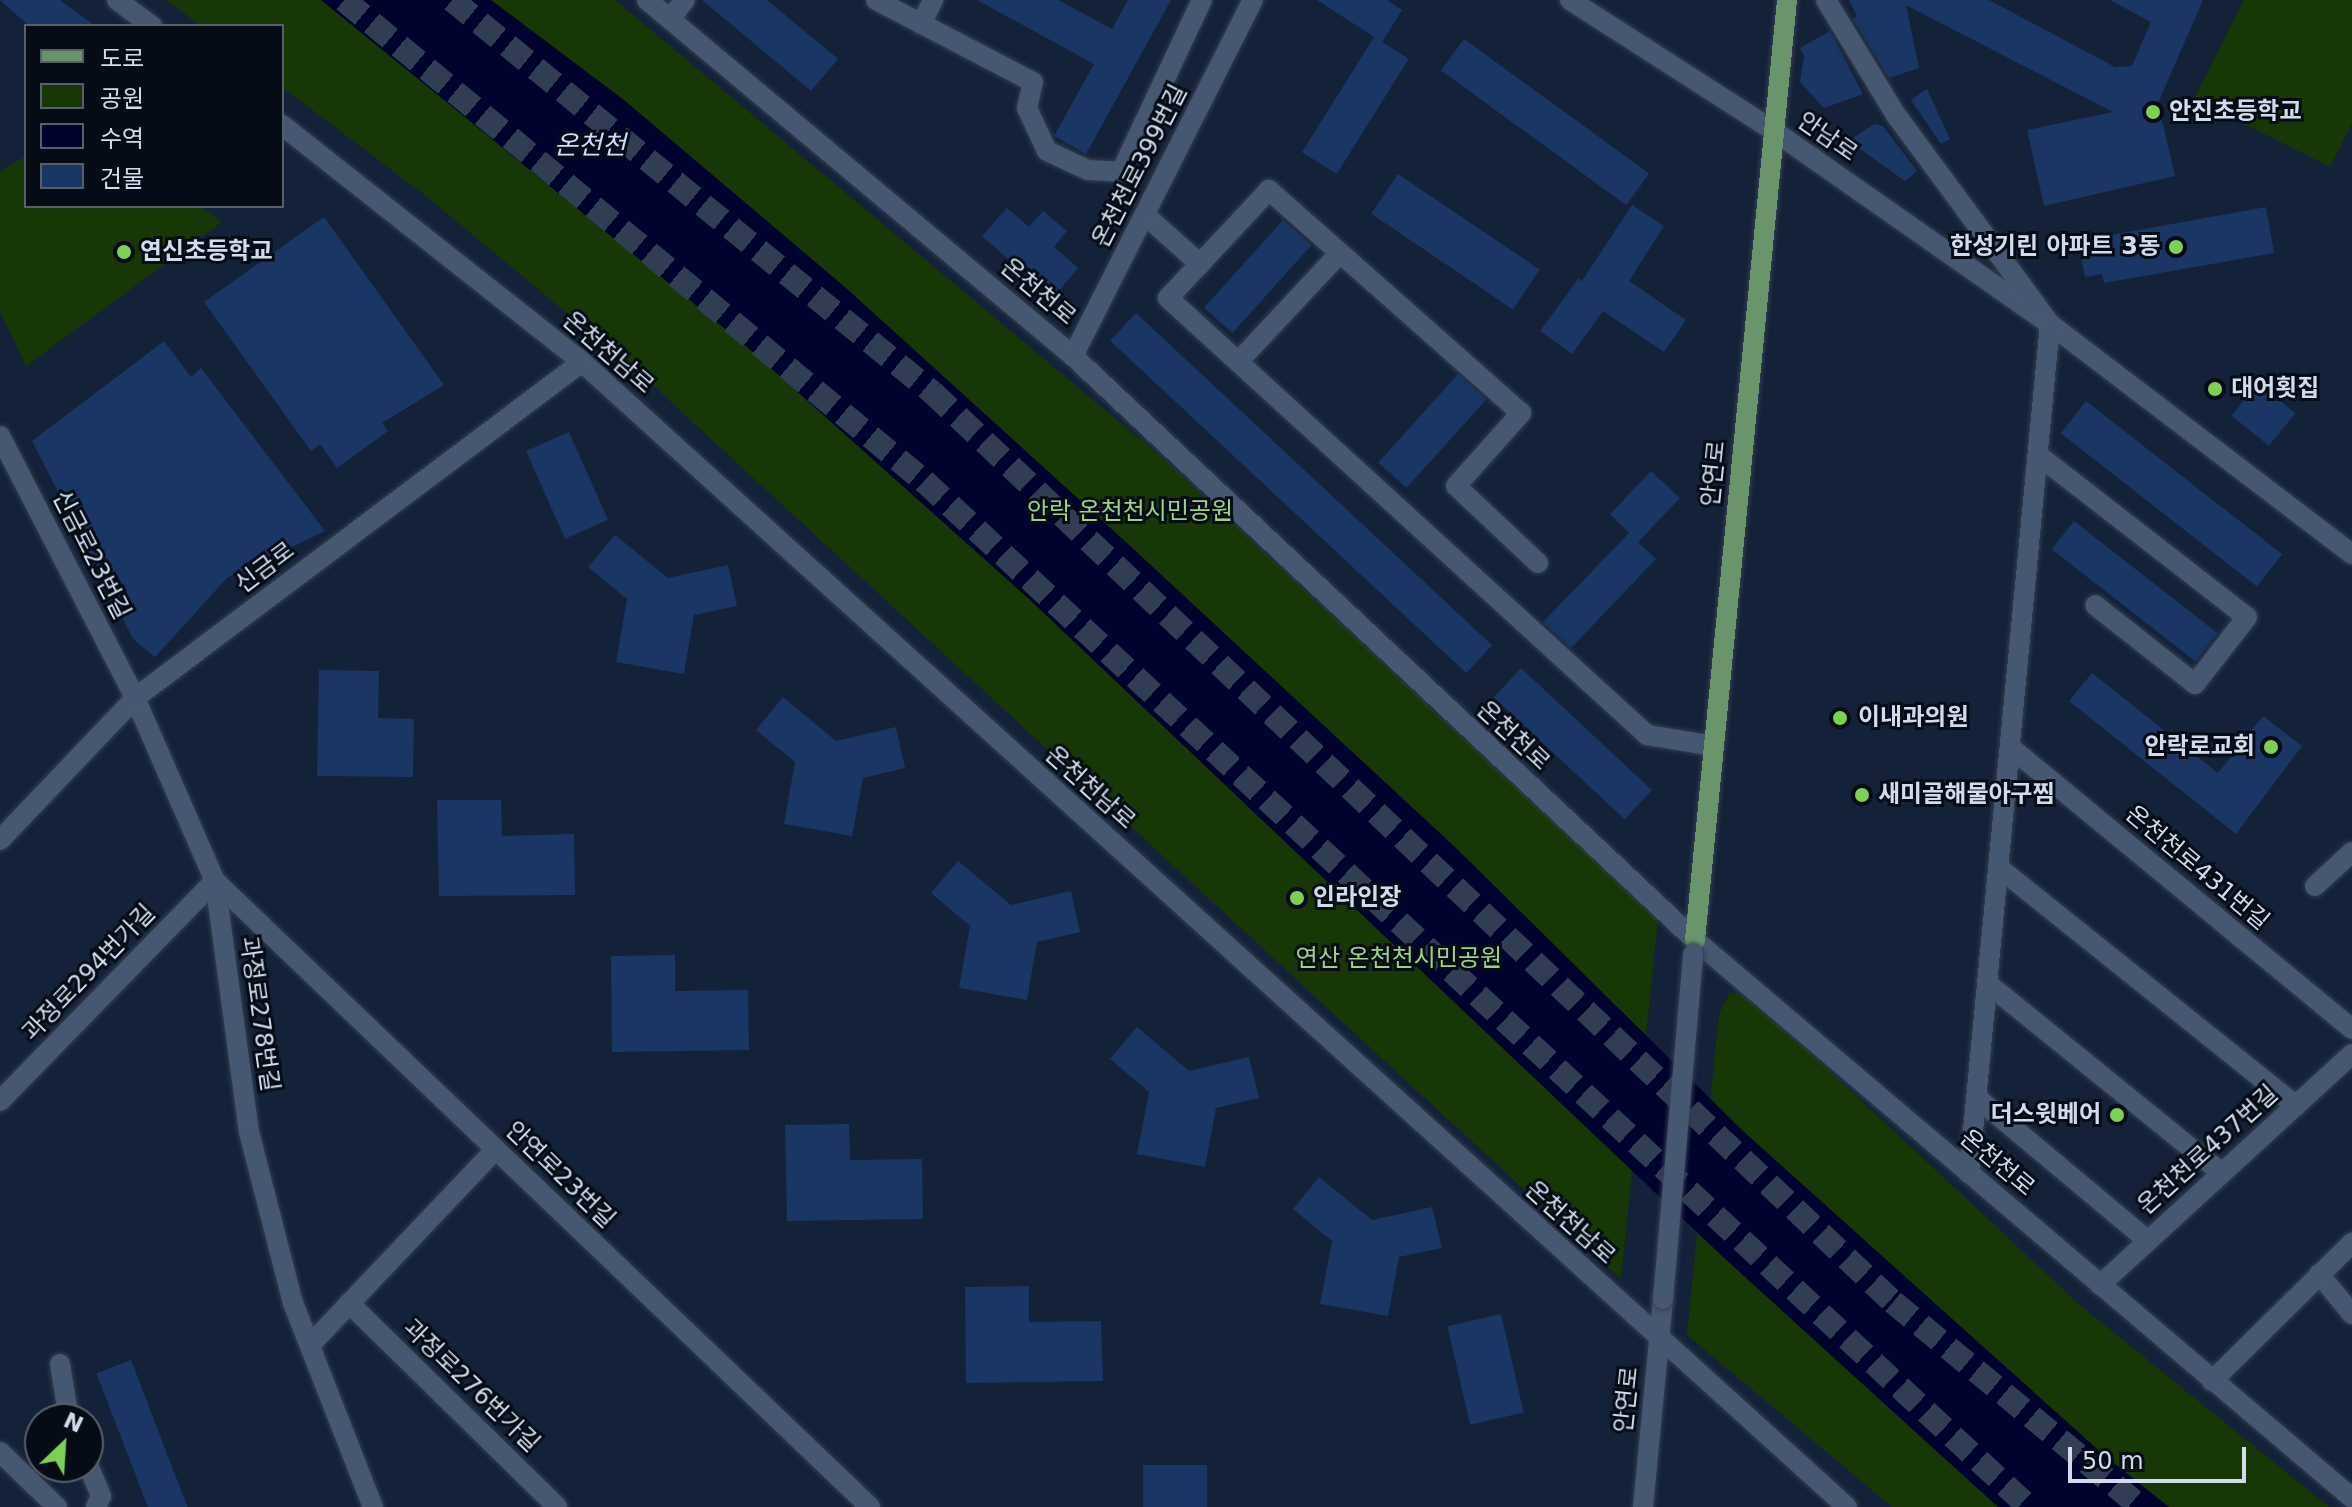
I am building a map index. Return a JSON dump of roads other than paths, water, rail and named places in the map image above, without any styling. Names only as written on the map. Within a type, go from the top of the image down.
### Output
[{"type":"main road","name":"안연로","points":[[1694,947],[1787,0]]},
{"type":"street","points":[[117,0],[149,24]]},
{"type":"street","name":"온천천로","points":[[647,0],[1073,356],[1694,947],[1969,1173],[2212,1381],[2349,1491]]},
{"type":"street","points":[[670,19],[685,0]]},
{"type":"street","points":[[876,0],[1033,82],[1027,108],[1047,151],[1088,170],[1121,172],[1202,0]]},
{"type":"street","points":[[921,24],[933,0]]},
{"type":"street","name":"온천천로399번길","points":[[1073,356],[1253,0]]},
{"type":"street","name":"안남로","points":[[1570,0],[1774,131],[2050,324],[2352,554]]},
{"type":"street","name":"안남로","points":[[1826,0],[1896,115],[2050,324]]},
{"type":"street","name":"온천천남로","points":[[284,127],[582,362],[1840,1504]]},
{"type":"street","points":[[1538,563],[1456,486],[1521,413],[1269,190],[1168,298],[1647,735],[1714,746]]},
{"type":"street","points":[[1145,215],[1200,264]]},
{"type":"street","points":[[1238,362],[1340,253]]},
{"type":"street","points":[[1969,1173],[2050,324]]},
{"type":"street","name":"신금로","points":[[0,840],[135,698],[582,362]]},
{"type":"street","name":"신금로23번길","points":[[0,436],[135,698]]},
{"type":"street","points":[[2038,455],[2247,617],[2195,684],[2095,605]]},
{"type":"street","name":"과정로278번길","points":[[135,698],[215,881],[249,1132],[293,1303],[373,1507]]},
{"type":"street","name":"온천천로431번길","points":[[2010,747],[2352,1029]]},
{"type":"street","points":[[2315,886],[2352,852]]},
{"type":"street","points":[[1998,867],[2296,1106]]},
{"type":"street","name":"과정로294번가길","points":[[0,1101],[215,881]]},
{"type":"street","name":"안연로23번길","points":[[215,881],[870,1507]]},
{"type":"street","name":"안연로","points":[[1643,1507],[1694,947]]},
{"type":"street","points":[[1987,983],[2222,1173]]},
{"type":"street","name":"온천천로437번길","points":[[2100,1285],[2352,1054]]},
{"type":"street","points":[[1976,1097],[2148,1241]]},
{"type":"street","points":[[310,1345],[496,1149]]},
{"type":"street","points":[[2212,1381],[2352,1243]]},
{"type":"street","points":[[2319,1274],[2352,1314]]},
{"type":"street","name":"과정로276번가길","points":[[349,1303],[557,1507]]},
{"type":"street","points":[[60,1364],[66,1403]]},
{"type":"street","points":[[0,1452],[57,1507]]},
{"type":"street","points":[[96,1483],[101,1496],[96,1507]]},
{"type":"water","name":"온천천","points":[[321,0],[491,0],[624,100],[846,288],[1127,543],[1456,848],[1744,1132],[2105,1456],[2169,1507],[1998,1507],[1722,1256],[1029,599],[746,346]]},
{"type":"tunnel","points":[[344,0],[924,481],[2029,1507]]},
{"type":"tunnel","points":[[452,0],[932,392],[1893,1302],[2141,1507]]},
{"type":"place","name":"안진초등학교","points":[[2153,112]]},
{"type":"place","name":"한성기린 아파트 3동","points":[[2176,247]]},
{"type":"place","name":"연신초등학교","points":[[124,252]]},
{"type":"place","name":"대어횟집","points":[[2215,389]]},
{"type":"place","name":"이내과의원","points":[[1840,718]]},
{"type":"place","name":"안락로교회","points":[[2271,747]]},
{"type":"place","name":"새미골해물아구찜","points":[[1862,795]]},
{"type":"place","name":"인라인장","points":[[1297,898]]},
{"type":"place","name":"더스윗베어","points":[[2117,1115]]},
{"type":"park label","name":"안락 온천천시민공원","points":[[1130,512]]},
{"type":"park label","name":"연산 온천천시민공원","points":[[1399,959]]}]
